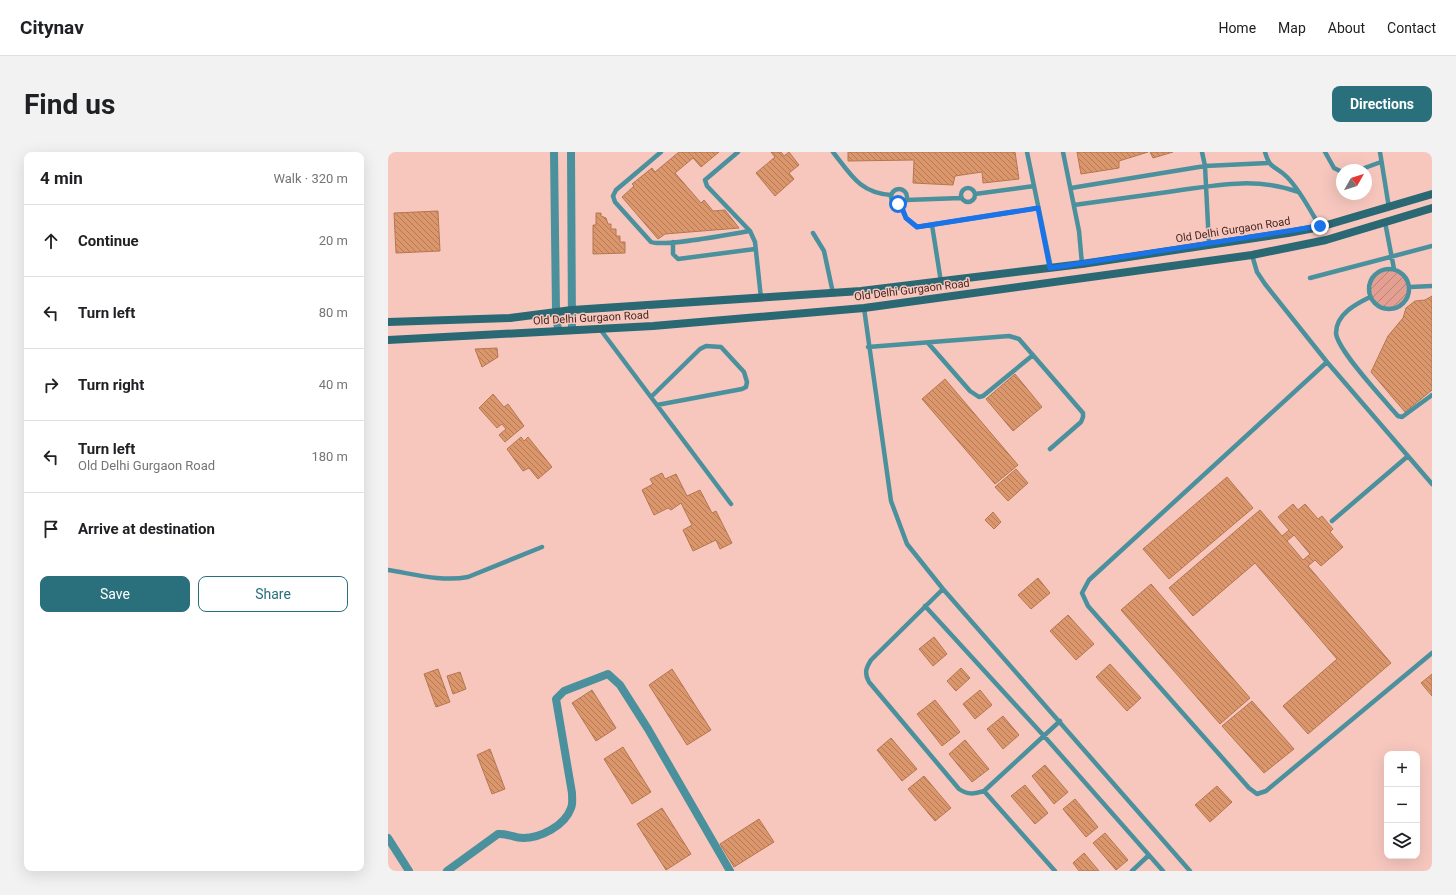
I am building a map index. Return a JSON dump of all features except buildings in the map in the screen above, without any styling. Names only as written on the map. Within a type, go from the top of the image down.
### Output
[{"type":"main road","name":"Old Delhi Gurgaon Road","points":[[388,322],[510,318],[556,311],[833,293],[941,282],[1082,264],[1288,233],[1388,208],[1432,194]]},
{"type":"main road","name":"Old Delhi Gurgaon Road","points":[[388,340],[572,329],[652,326],[864,308],[1252,255],[1326,240],[1432,208]]},
{"type":"main road","points":[[1288,233],[1291,247]]},
{"type":"street","points":[[554,152],[556,311],[558,330]]},
{"type":"street","points":[[571,152],[572,329]]},
{"type":"street","points":[[447,871],[498,834],[522,838],[540,834],[550,831],[566,817],[571,808],[572,793],[556,699],[564,691],[602,675],[608,674],[620,684],[648,729],[730,871]]},
{"type":"street","points":[[388,838],[409,871]]},
{"type":"lane","points":[[660,152],[616,190],[613,196],[615,202],[651,242],[673,242],[750,231]]},
{"type":"lane","points":[[738,152],[705,180],[707,186],[750,231],[755,249],[761,298]]},
{"type":"lane","points":[[833,152],[863,187],[877,194],[892,195]]},
{"type":"lane","points":[[1027,152],[1050,268]]},
{"type":"lane","points":[[1063,152],[1074,205],[1082,264]]},
{"type":"lane","points":[[1202,152],[1205,166],[1208,245]]},
{"type":"lane","points":[[1265,152],[1268,163],[1287,177],[1304,199],[1320,226]]},
{"type":"lane","points":[[1325,152],[1336,169]]},
{"type":"lane","points":[[1380,152],[1388,208]]},
{"type":"lane","points":[[1372,165],[1381,162]]},
{"type":"lane","points":[[1071,188],[1205,166],[1268,163]]},
{"type":"lane","points":[[1074,205],[1242,183],[1280,186],[1298,192]]},
{"type":"lane","points":[[975,194],[1034,186]]},
{"type":"lane","points":[[965,188],[970,188],[975,194],[971,201],[966,202],[962,198],[961,192],[965,188]]},
{"type":"lane","points":[[892,195],[894,191],[901,189],[905,192],[906,200]]},
{"type":"lane","points":[[892,195],[894,202],[900,204],[906,218],[917,227],[1038,208]]},
{"type":"lane","points":[[900,204],[906,200],[962,198]]},
{"type":"lane","points":[[1385,222],[1393,256],[1394,269]]},
{"type":"lane","points":[[932,225],[941,282]]},
{"type":"lane","points":[[813,233],[824,251],[833,293]]},
{"type":"lane","points":[[673,242],[673,254],[678,259],[755,249]]},
{"type":"lane","points":[[1310,278],[1432,246]]},
{"type":"lane","points":[[1252,255],[1260,277],[1327,362],[1432,484]]},
{"type":"lane","points":[[1386,268],[1394,269],[1402,272],[1407,279],[1410,287],[1410,293],[1406,301],[1400,307],[1391,310],[1382,309],[1375,304],[1370,297],[1368,290],[1373,275],[1386,268]]},
{"type":"lane","points":[[1410,287],[1432,286]]},
{"type":"lane","points":[[1370,297],[1355,304],[1341,318],[1337,326],[1337,341],[1365,378],[1398,416],[1402,417],[1408,415],[1432,395]]},
{"type":"lane","points":[[864,308],[868,348],[891,501],[907,544],[943,589],[1190,871]]},
{"type":"lane","points":[[599,328],[731,504]]},
{"type":"lane","points":[[868,348],[1009,336],[1019,339],[1079,407],[1083,417],[1081,422],[1050,449]]},
{"type":"lane","points":[[928,343],[970,392],[979,397],[983,396],[1033,355]]},
{"type":"lane","points":[[651,397],[700,349],[706,346],[721,347],[746,377],[746,387],[742,389],[657,405]]},
{"type":"lane","points":[[1327,362],[1089,580],[1082,593],[1088,606],[1249,788],[1257,794],[1266,791],[1432,653]]},
{"type":"lane","points":[[1332,521],[1408,456]]},
{"type":"lane","points":[[388,570],[443,579],[468,578],[542,547]]},
{"type":"lane","points":[[943,589],[871,660],[866,667],[865,675],[869,682],[959,789],[965,793],[974,794],[984,791],[1060,721]]},
{"type":"lane","points":[[925,606],[1044,736],[1163,871]]},
{"type":"lane","points":[[984,791],[1055,871]]},
{"type":"lane","points":[[1132,871],[1150,855]]},
{"type":"shaded area","points":[[1389,269],[1402,275],[1408,288],[1402,301],[1389,307],[1376,301],[1370,288],[1376,275]]},
{"type":"route","points":[[898,204],[900,204],[906,218],[917,227],[1038,208],[1050,268],[1288,233],[1320,226]]}]
